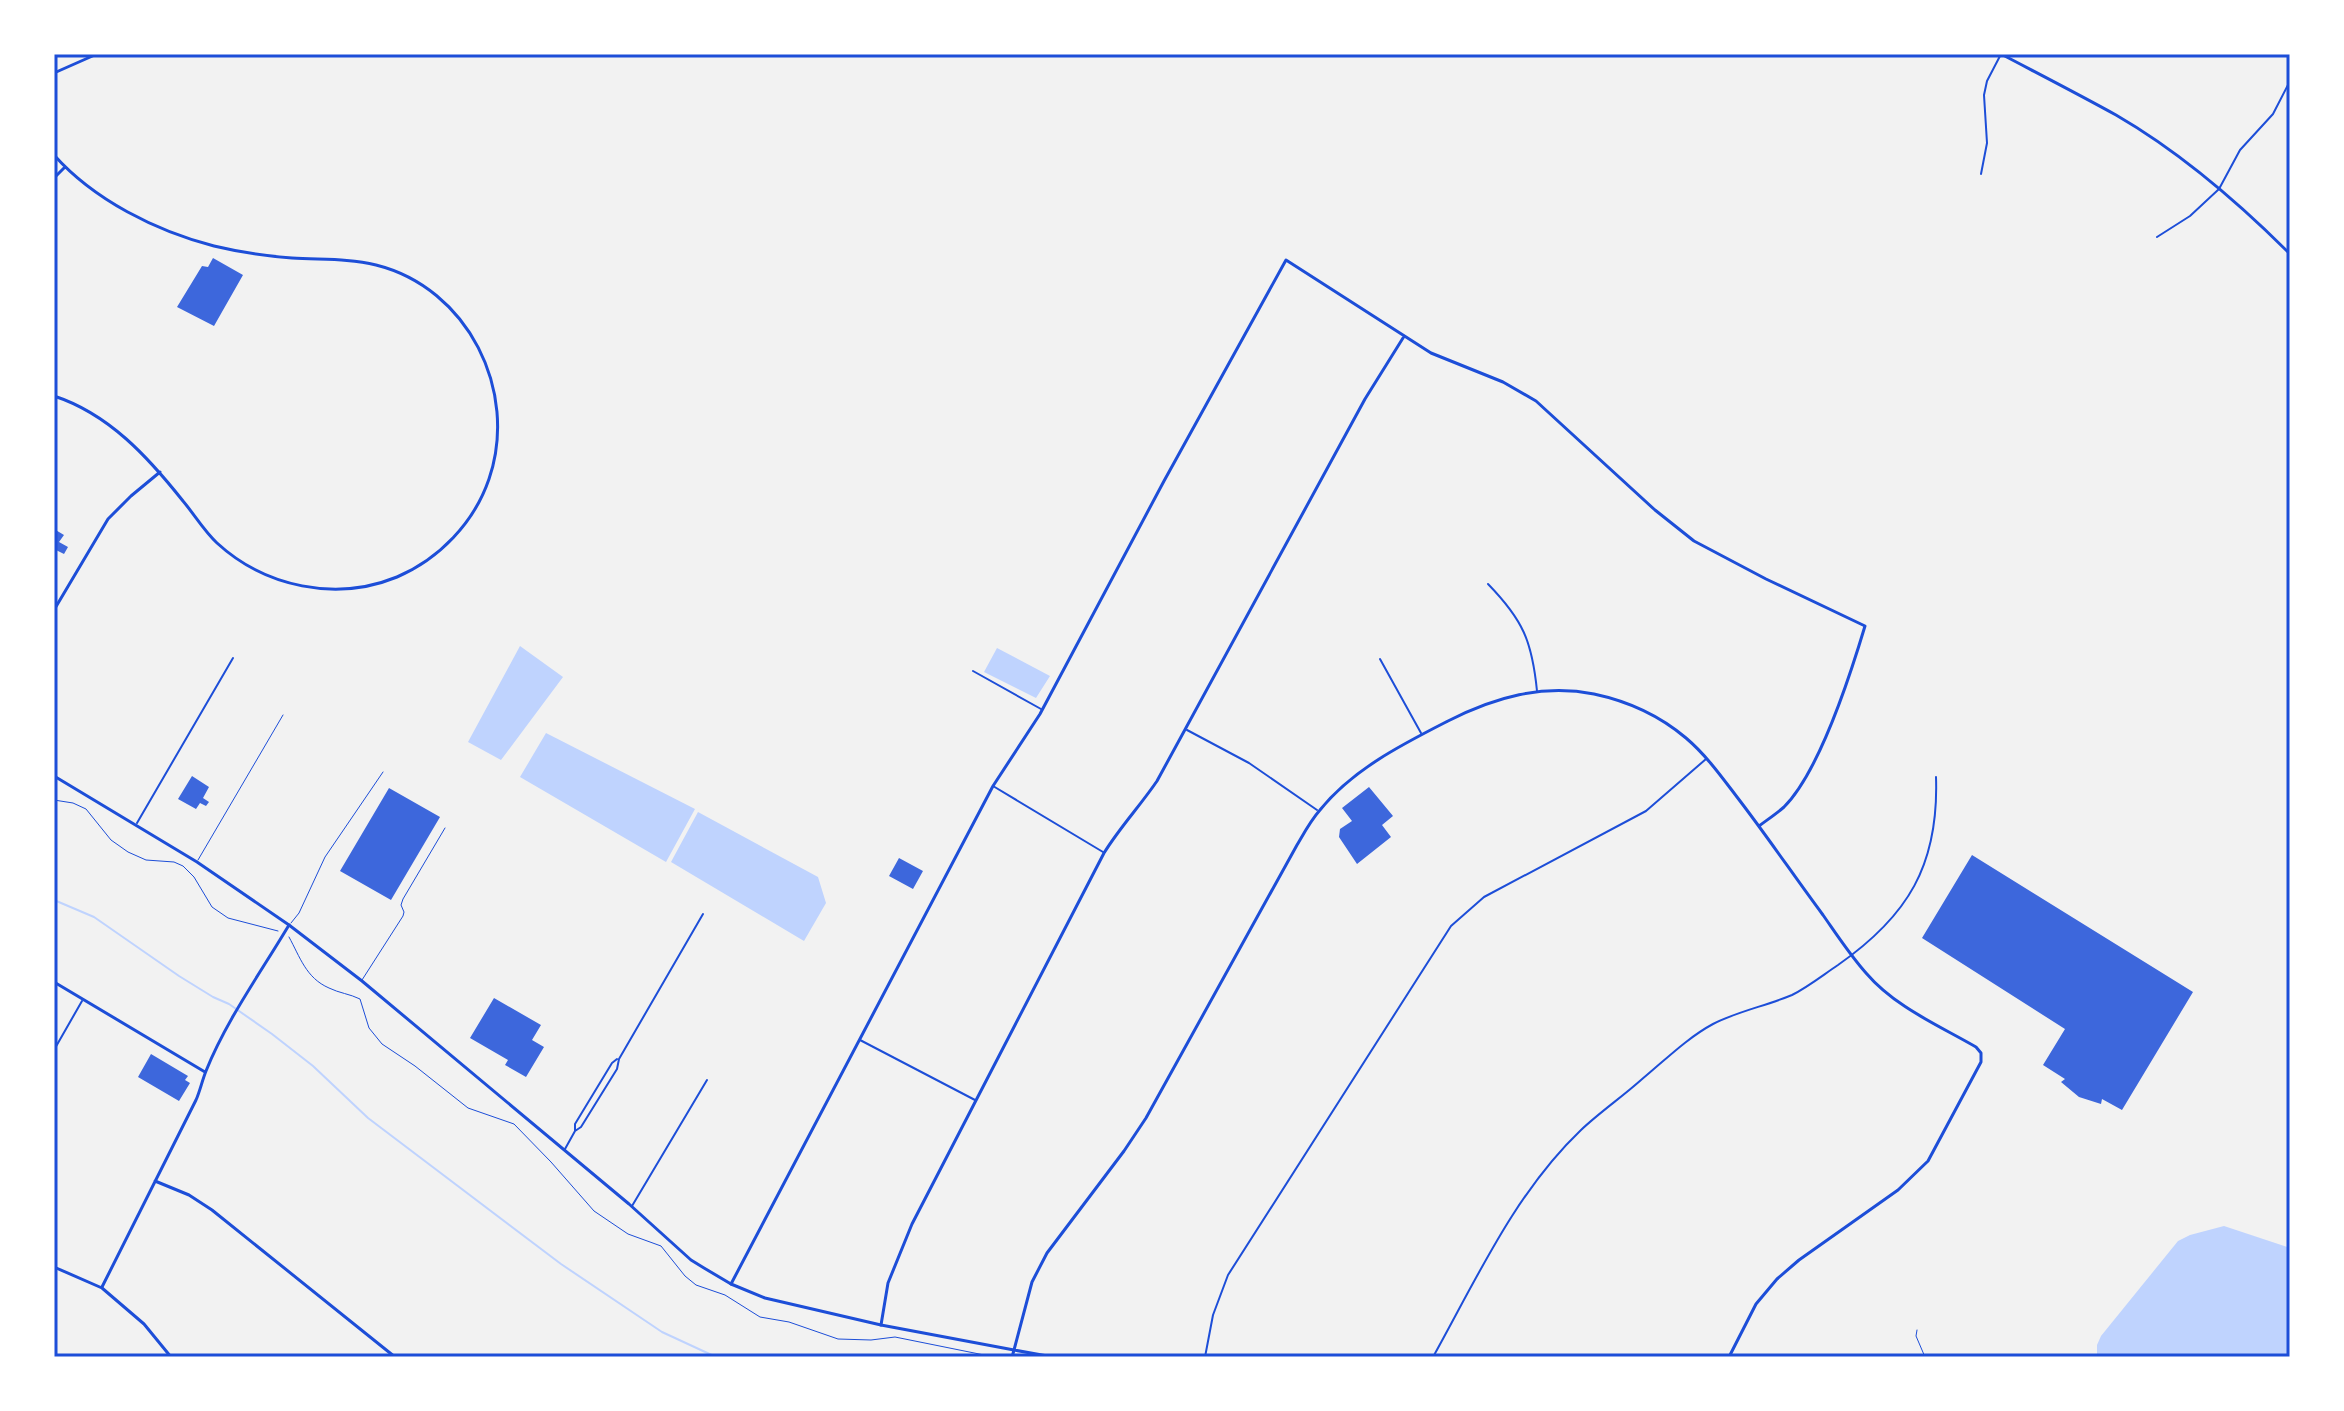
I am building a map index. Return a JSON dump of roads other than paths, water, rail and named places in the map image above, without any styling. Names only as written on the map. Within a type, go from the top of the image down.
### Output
[{"type":"street","points":[[54,73],[97,54]]},
{"type":"street","points":[[1981,174],[1987,143],[1983,109],[1985,88],[2000,54],[2116,115],[2219,189],[2290,254]]},
{"type":"street","points":[[2157,237],[2190,216],[2219,189],[2240,150],[2273,114],[2290,81]]},
{"type":"street","points":[[54,155],[96,193],[177,235],[227,248],[289,258],[376,265],[399,273],[425,288],[457,316],[474,337],[491,375],[497,399],[498,436],[492,468],[481,498],[458,533],[438,552],[405,573],[369,586],[329,589],[293,585],[245,564],[216,542],[140,450],[107,423],[72,402],[54,396]]},
{"type":"street","points":[[54,178],[65,167]]},
{"type":"street","points":[[731,1284],[993,786],[1042,710],[1286,260],[1431,353],[1503,382],[1536,401],[1655,510],[1694,541],[1865,626],[1848,681],[1810,768],[1784,807],[1759,826]]},
{"type":"street","points":[[881,1325],[888,1283],[899,1252],[1104,853],[1157,781],[1365,399],[1404,337]]},
{"type":"street","points":[[54,610],[108,519],[160,472]]},
{"type":"street","points":[[1488,584],[1519,620],[1529,641],[1537,691]]},
{"type":"street","points":[[136,825],[233,658]]},
{"type":"street","points":[[1380,659],[1422,735]]},
{"type":"street","points":[[973,671],[1042,710]]},
{"type":"street","points":[[1012,1357],[1032,1282],[1047,1253],[1146,1118],[1318,811],[1368,766],[1481,704],[1513,695],[1557,690],[1588,693],[1632,706],[1677,731],[1707,758],[1851,955],[1881,989],[1981,1053],[1981,1062],[1928,1161],[1898,1190],[1777,1279],[1756,1304],[1729,1357]]},
{"type":"street","points":[[1185,729],[1249,763],[1318,811]]},
{"type":"street","points":[[1205,1357],[1213,1315],[1228,1275],[1451,926],[1484,897],[1646,811],[1707,758]]},
{"type":"street","points":[[54,776],[197,862],[289,925],[362,981],[691,1260],[731,1284],[765,1298],[881,1325],[1053,1357]]},
{"type":"street","points":[[1433,1357],[1516,1210],[1581,1130],[1693,1037],[1737,1013],[1793,994],[1851,955],[1888,923],[1913,888],[1925,862],[1934,829],[1936,777]]},
{"type":"street","points":[[993,786],[1104,853]]},
{"type":"street","points":[[564,1150],[617,1069],[619,1059],[703,914]]},
{"type":"street","points":[[102,1288],[196,1100],[205,1072],[254,981],[289,925]]},
{"type":"street","points":[[54,982],[205,1072]]},
{"type":"street","points":[[54,1050],[83,1000]]},
{"type":"street","points":[[859,1039],[976,1101]]},
{"type":"street","points":[[575,1131],[575,1124],[612,1063],[619,1059]]},
{"type":"street","points":[[632,1207],[707,1080]]},
{"type":"street","points":[[155,1181],[189,1195],[212,1210],[395,1357]]},
{"type":"street","points":[[54,1267],[102,1288],[144,1324],[171,1357]]},
{"type":"lane","points":[[197,862],[283,715]]},
{"type":"lane","points":[[289,925],[299,913],[325,857],[383,772]]},
{"type":"lane","points":[[362,981],[403,916],[403,899],[445,828]]},
{"type":"water","points":[[520,646],[563,677],[501,760],[468,742]]},
{"type":"water","points":[[997,648],[1050,676],[1036,698],[984,672]]},
{"type":"water","points":[[546,733],[695,809],[666,862],[520,777]]},
{"type":"water","points":[[698,812],[818,877],[826,903],[804,941],[671,862]]},
{"type":"water","points":[[2224,1226],[2290,1248],[2290,1357],[2097,1357],[2101,1336],[2178,1241]]},
{"type":"waterway","points":[[54,900],[94,917],[179,976],[229,1004],[313,1066],[368,1118],[561,1264],[662,1332],[716,1357]]}]
